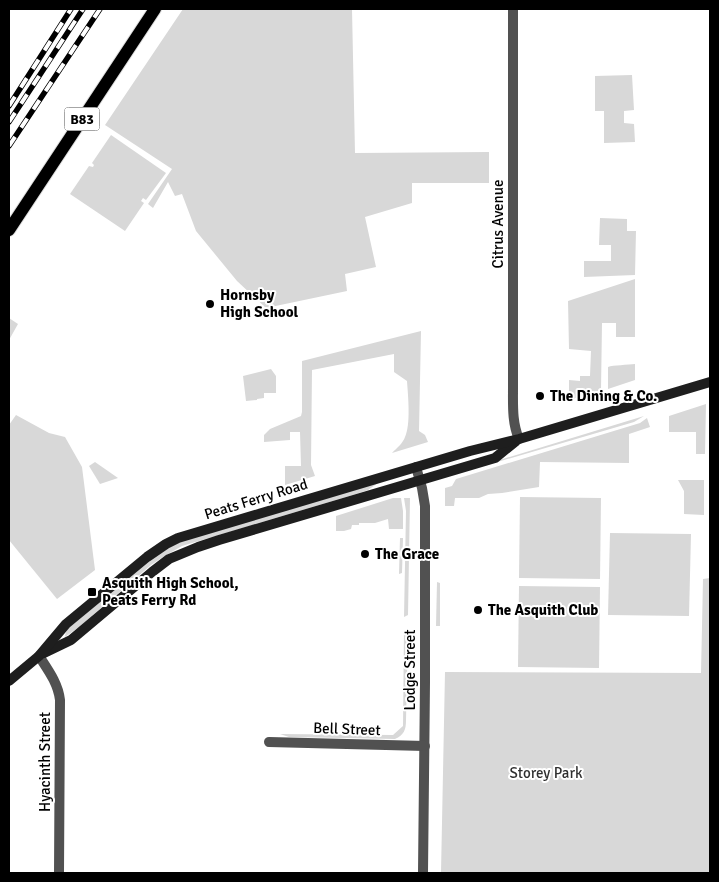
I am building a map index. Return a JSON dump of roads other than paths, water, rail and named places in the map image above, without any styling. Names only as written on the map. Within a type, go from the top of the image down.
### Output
[{"type":"main road","name":"B83","points":[[9,230],[155,9]]},
{"type":"main road","name":"Peats Ferry Road","points":[[9,681],[38,656],[66,624],[148,556],[166,544],[196,533],[416,467],[491,445],[519,439],[710,382]]},
{"type":"main road","name":"Peats Ferry Road","points":[[38,656],[71,640],[157,568],[169,559],[182,553],[205,544],[495,458],[519,439]]},
{"type":"street","name":"Citrus Avenue","points":[[513,9],[513,388],[515,430],[519,439]]},
{"type":"street","name":"Lodge Street","points":[[416,467],[422,488],[424,506],[425,746],[423,873]]},
{"type":"street","name":"Hyacinth Street","points":[[38,656],[53,676],[59,691],[60,700],[59,873]]},
{"type":"street","name":"Bell Street","points":[[269,742],[425,746]]},
{"type":"railway","points":[[9,106],[71,9]]},
{"type":"railway","points":[[9,122],[83,9]]},
{"type":"railway","points":[[9,146],[100,9]]},
{"type":"place","name":"Hornsby High School","points":[[210,304]]},
{"type":"place","name":"The Dining & Co.","points":[[540,396]]},
{"type":"place","name":"The Grace","points":[[365,554]]},
{"type":"place","name":"Asquith High School, Peats Ferry Rd","points":[[92,592]]},
{"type":"place","name":"The Asquith Club","points":[[478,610]]},
{"type":"park label","name":"Storey Park","points":[[546,773]]}]
